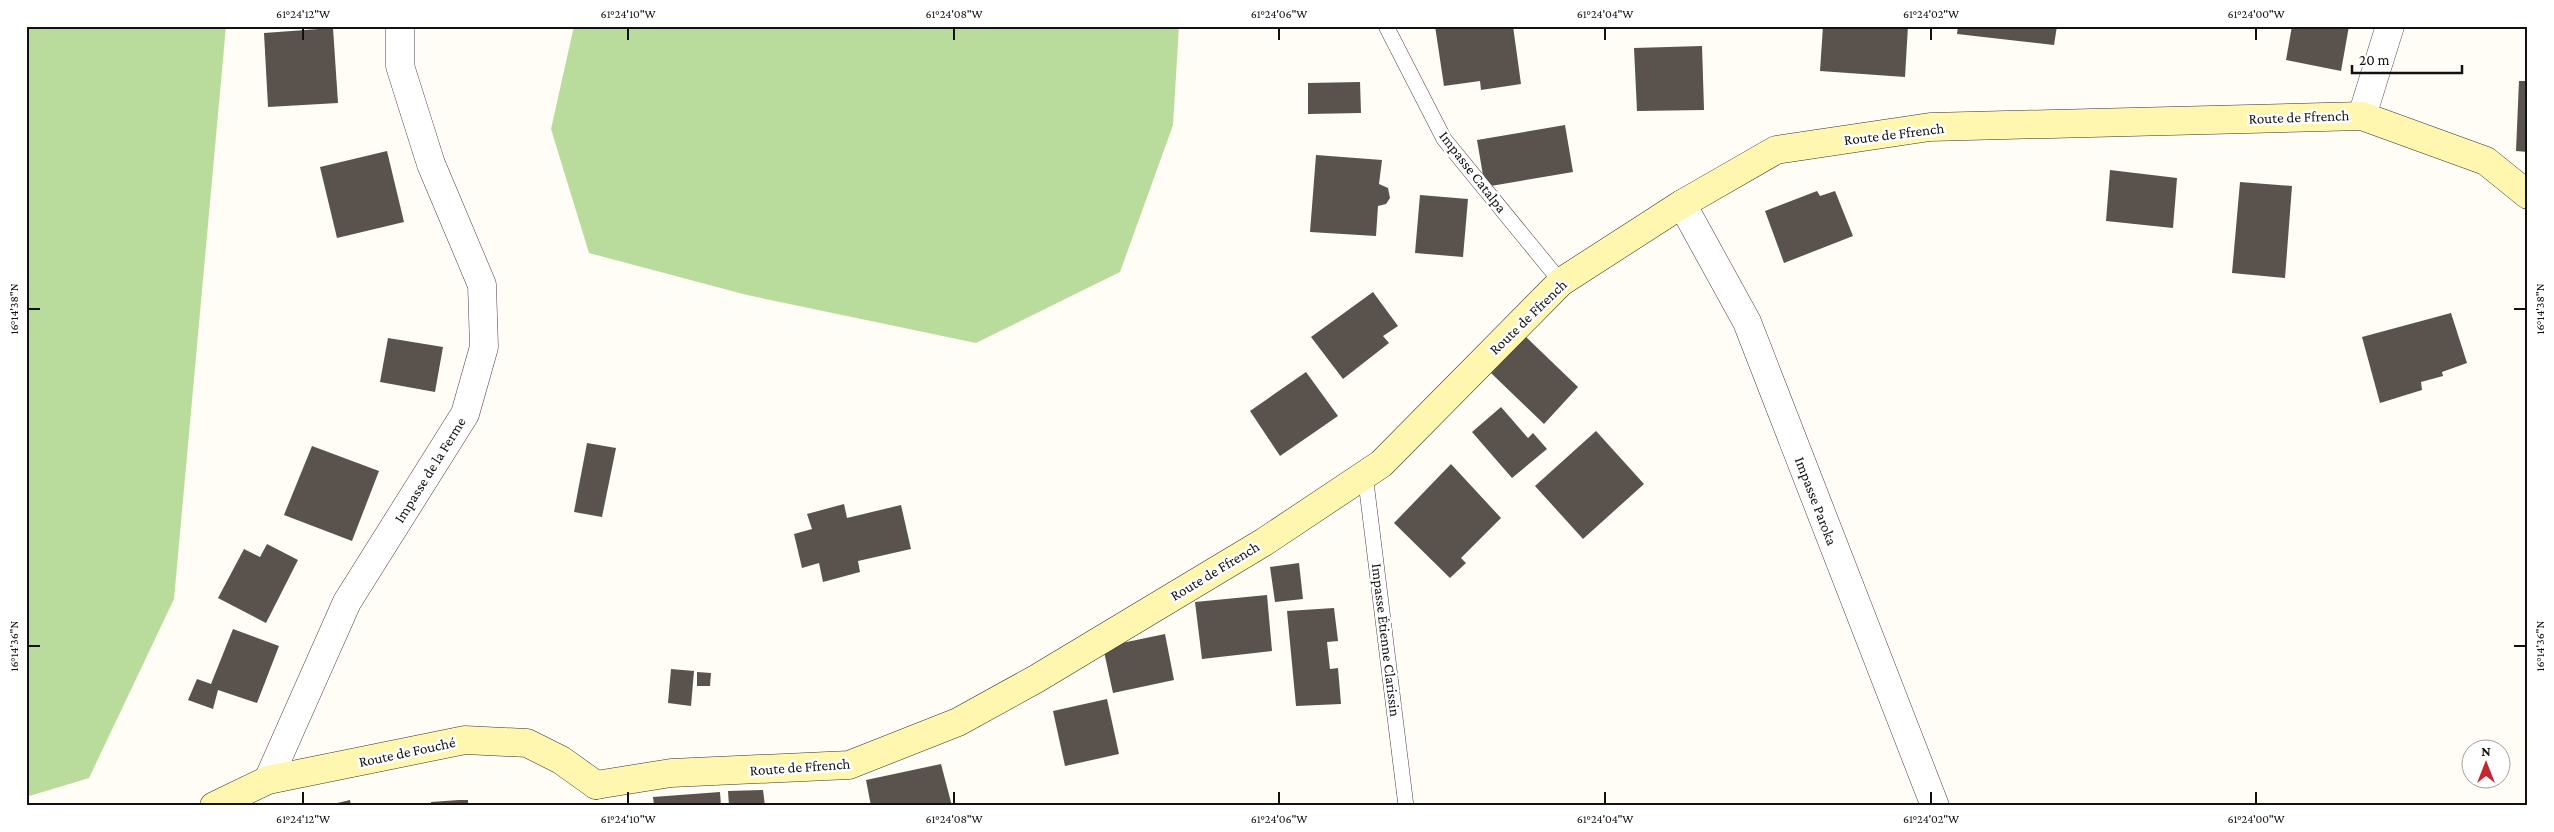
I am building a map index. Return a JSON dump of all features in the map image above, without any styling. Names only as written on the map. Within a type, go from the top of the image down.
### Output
[{"type":"main road","name":"Route de Ffrench","points":[[600,795],[672,773],[849,765],[958,722],[1036,678],[1264,542],[1381,464],[1561,282],[1682,204],[1776,150],[1930,127],[2362,116],[2486,160],[2528,195]]},
{"type":"main road","name":"Route de Fouché","points":[[214,806],[268,780],[465,740],[527,744],[561,760],[600,795]]},
{"type":"street","name":"Impasse de la Ferme","points":[[268,780],[347,602],[465,414],[484,347],[482,286],[431,164],[400,66],[400,26]]},
{"type":"street","points":[[2362,116],[2390,26]]},
{"type":"street","name":"Impasse Paroka","points":[[1682,204],[1747,322],[1935,806]]},
{"type":"lane","name":"Impasse Catalpa","points":[[1386,26],[1444,139],[1561,282]]},
{"type":"lane","name":"Impasse Étienne Clarissin","points":[[1365,474],[1406,806]]},
{"type":"green space","points":[[26,26],[226,26],[174,599],[89,778],[26,797]]},
{"type":"green space","points":[[574,26],[1179,26],[1173,125],[1120,272],[976,343],[747,295],[589,253],[551,129]]},
{"type":"building","points":[[1435,26],[1513,26],[1521,84],[1481,90],[1480,81],[1444,86]]},
{"type":"building","points":[[1823,26],[1908,26],[1905,77],[1820,71]]},
{"type":"building","points":[[1958,26],[2057,26],[2054,45],[1957,34]]},
{"type":"building","points":[[2292,26],[2349,26],[2341,71],[2286,60]]},
{"type":"building","points":[[333,28],[338,103],[268,107],[264,33]]},
{"type":"building","points":[[1702,46],[1704,110],[1637,111],[1634,48]]},
{"type":"building","points":[[2519,81],[2528,81],[2528,152],[2516,151]]},
{"type":"building","points":[[1360,82],[1361,113],[1308,114],[1308,83]]},
{"type":"building","points":[[1565,125],[1573,172],[1485,187],[1477,140]]},
{"type":"building","points":[[387,151],[404,222],[337,238],[320,167]]},
{"type":"building","points":[[1316,155],[1382,160],[1379,184],[1388,188],[1390,198],[1386,204],[1378,206],[1376,236],[1310,232]]},
{"type":"building","points":[[2110,170],[2177,178],[2173,228],[2106,221]]},
{"type":"building","points":[[2240,182],[2292,186],[2285,278],[2232,273]]},
{"type":"building","points":[[1817,191],[1820,196],[1835,191],[1853,236],[1784,263],[1765,211]]},
{"type":"building","points":[[1420,195],[1468,199],[1463,257],[1415,253]]},
{"type":"building","points":[[1373,292],[1398,326],[1383,336],[1389,343],[1343,379],[1311,337]]},
{"type":"building","points":[[2451,313],[2467,363],[2442,372],[2443,376],[2421,382],[2422,390],[2380,403],[2362,337]]},
{"type":"building","points":[[1525,336],[1578,387],[1544,424],[1491,373],[1507,353]]},
{"type":"building","points":[[388,338],[443,347],[435,392],[380,382]]},
{"type":"building","points":[[1306,372],[1338,416],[1280,456],[1250,411]]},
{"type":"building","points":[[1501,407],[1528,438],[1533,433],[1547,449],[1512,478],[1472,432]]},
{"type":"building","points":[[1596,431],[1644,484],[1583,539],[1535,486]]},
{"type":"building","points":[[587,443],[616,448],[602,517],[574,512]]},
{"type":"building","points":[[312,446],[379,471],[352,541],[284,515]]},
{"type":"building","points":[[1451,464],[1501,518],[1461,558],[1466,563],[1450,578],[1394,523]]},
{"type":"building","points":[[844,504],[847,518],[901,505],[911,549],[858,561],[860,572],[823,582],[819,563],[802,568],[794,534],[812,529],[807,514]]},
{"type":"building","points":[[267,544],[298,560],[266,623],[218,598],[244,549],[260,557]]},
{"type":"building","points":[[1299,563],[1303,599],[1275,602],[1270,567]]},
{"type":"building","points":[[1267,595],[1272,651],[1202,659],[1195,602]]},
{"type":"building","points":[[1334,608],[1338,641],[1327,642],[1330,669],[1338,668],[1341,704],[1296,706],[1287,611]]},
{"type":"building","points":[[233,629],[279,646],[257,703],[218,690],[213,709],[188,700],[197,679],[211,684]]},
{"type":"building","points":[[1165,634],[1174,680],[1113,693],[1103,647]]},
{"type":"building","points":[[671,669],[694,671],[691,706],[668,703]]},
{"type":"building","points":[[697,672],[711,673],[710,686],[697,686]]},
{"type":"building","points":[[1107,699],[1119,754],[1065,766],[1053,711]]},
{"type":"building","points":[[941,764],[952,806],[871,806],[866,780]]},
{"type":"building","points":[[763,790],[765,806],[729,806],[728,791]]},
{"type":"building","points":[[720,792],[721,806],[654,806],[653,797]]},
{"type":"building","points":[[350,800],[351,806],[329,806],[329,805]]},
{"type":"building","points":[[468,800],[468,806],[431,806],[431,802]]}]
